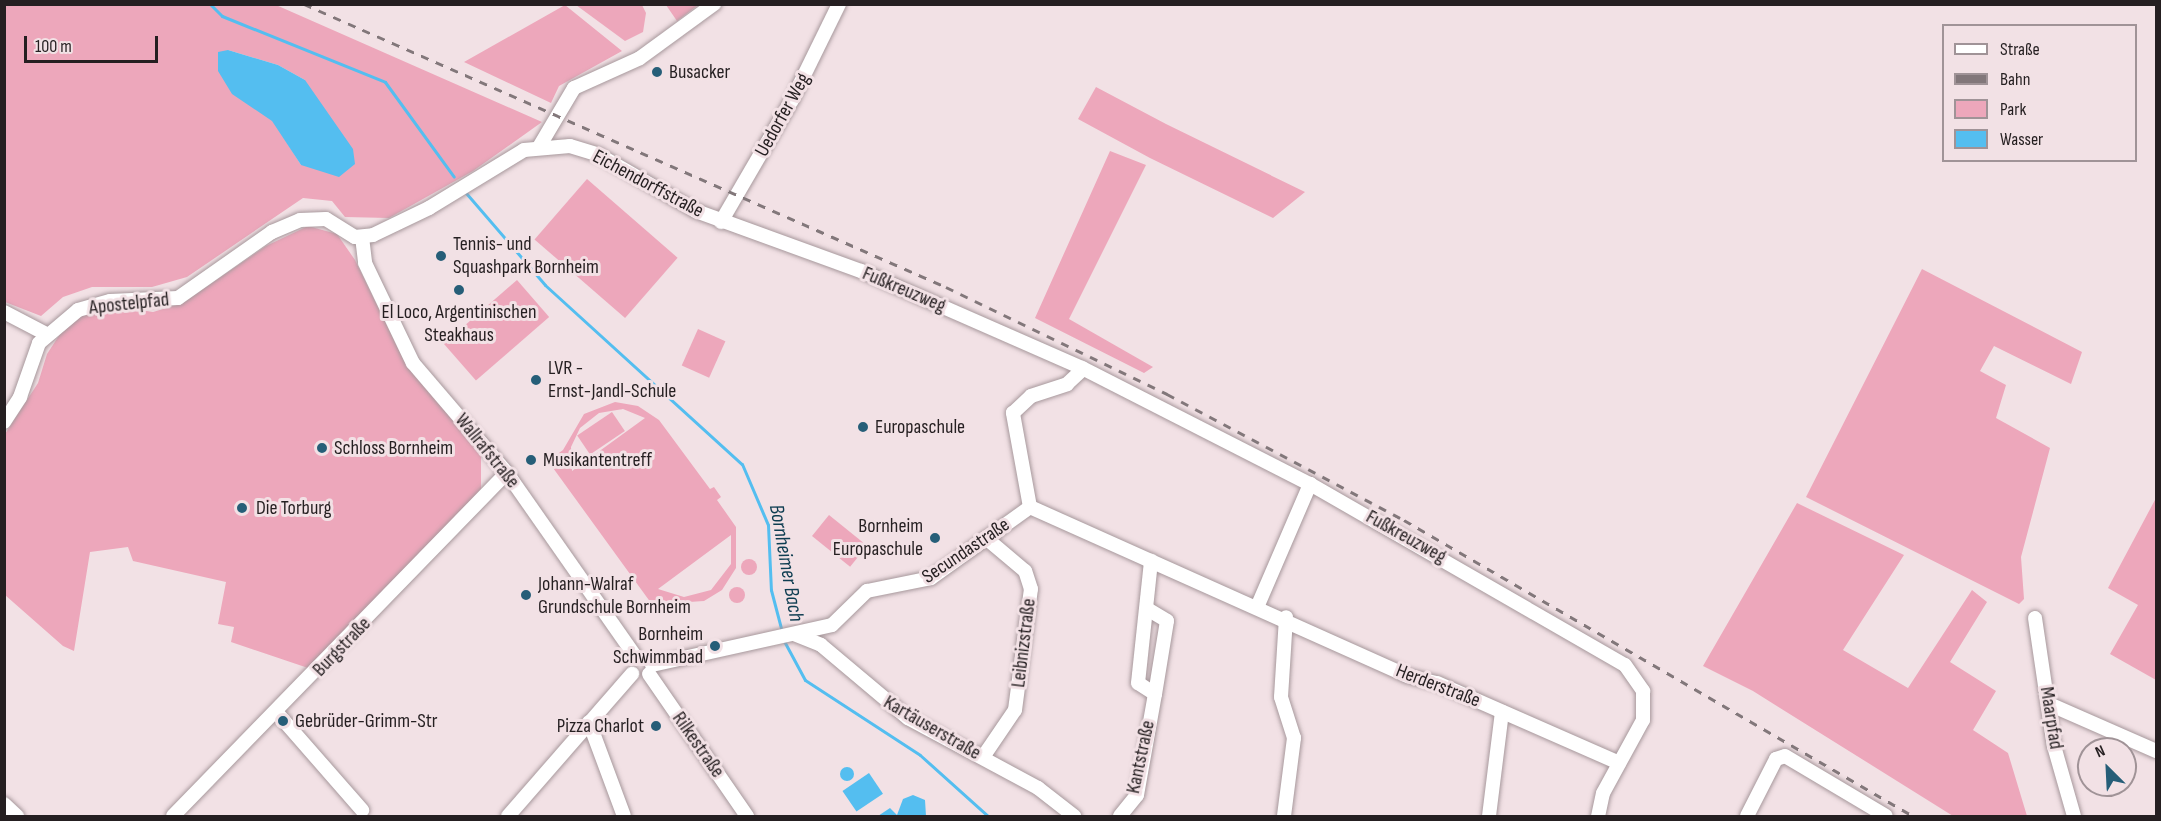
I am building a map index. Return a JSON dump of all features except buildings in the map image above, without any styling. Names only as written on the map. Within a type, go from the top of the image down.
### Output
[{"type":"street","points":[[539,147],[574,88],[640,58],[714,4]]},
{"type":"street","name":"Uedorfer Weg","points":[[721,222],[787,111],[839,4]]},
{"type":"street","name":"Eichendorffstraße","points":[[362,237],[421,212],[503,160],[539,147],[570,146],[599,155],[668,198],[721,222]]},
{"type":"street","name":"Apostelpfad","points":[[46,334],[87,306],[178,298],[272,231],[300,220],[326,219],[362,237]]},
{"type":"street","name":"Fußkreuzweg","points":[[721,222],[861,271],[1083,369],[1310,484],[1625,665],[1638,678],[1645,704],[1643,720],[1619,763],[1598,816]]},
{"type":"street","name":"Wallrafstraße","points":[[362,237],[364,263],[413,363],[507,473],[635,656]]},
{"type":"street","points":[[4,312],[46,334],[4,422]]},
{"type":"street","points":[[1030,507],[1013,413],[1031,396],[1067,384],[1083,369]]},
{"type":"street","name":"Burgstraße","points":[[179,815],[507,473]]},
{"type":"street","points":[[1258,605],[1310,484]]},
{"type":"street","name":"Secundastraße","points":[[821,645],[867,591],[921,583],[1030,507]]},
{"type":"street","name":"Herderstraße","points":[[1030,507],[1151,561],[1286,617],[1408,676],[1503,712],[1619,763]]},
{"type":"street","name":"Leibnizstraße","points":[[983,758],[1015,710],[1031,589],[1025,571],[986,538]]},
{"type":"street","name":"Kantstraße","points":[[1120,816],[1137,795],[1167,621],[1149,610],[1143,598],[1151,561]]},
{"type":"street","name":"Kantstraße","points":[[1149,610],[1138,683],[1155,694]]},
{"type":"street","points":[[1284,816],[1294,738],[1281,697],[1286,617]]},
{"type":"street","name":"Maarpfad","points":[[2035,618],[2054,746],[2074,816]]},
{"type":"street","points":[[508,816],[632,674],[840,621]]},
{"type":"street","name":"Kartäuserstraße","points":[[793,634],[821,645],[908,718],[983,758],[1074,816]]},
{"type":"street","points":[[632,674],[629,664],[635,656],[646,656],[651,669]]},
{"type":"street","name":"Rilkestraße","points":[[651,669],[747,816]]},
{"type":"street","points":[[2049,704],[2157,751]]},
{"type":"street","points":[[1489,816],[1503,712]]},
{"type":"street","points":[[278,714],[362,810]]},
{"type":"street","points":[[589,722],[624,816]]},
{"type":"street","points":[[1747,816],[1776,759],[1785,756],[1886,816]]},
{"type":"street","points":[[4,804],[17,816]]},
{"type":"green space","points":[[4,5],[276,5],[542,122],[473,171],[389,218],[345,217],[332,201],[303,198],[187,277],[152,287],[92,287],[63,297],[41,316],[5,302]],"holes":[[[228,50],[278,65],[305,80],[301,165]]]},
{"type":"green space","points":[[565,5],[622,51],[559,86],[551,103],[464,62]]},
{"type":"green space","points":[[576,5],[642,5],[646,13],[643,32],[625,41]]},
{"type":"green space","points":[[666,5],[698,5],[677,21]]},
{"type":"green space","points":[[1096,87],[1305,192],[1273,218],[1150,158],[1078,119]]},
{"type":"green space","points":[[1110,151],[1146,165],[1069,319],[1153,367],[1144,373],[1035,318]]},
{"type":"green space","points":[[587,179],[678,258],[625,318],[535,239]]},
{"type":"green space","points":[[308,226],[337,234],[355,260],[404,361],[481,452],[481,489],[314,670],[231,642],[234,627],[218,624],[226,582],[133,561],[128,547],[90,552],[74,651],[63,646],[5,595],[5,434],[38,383],[47,354],[66,325],[87,312],[121,307],[153,312],[183,303],[266,246]]},
{"type":"green space","points":[[1922,269],[2082,352],[2071,384],[1994,346],[1980,371],[2006,385],[1996,418],[2050,448],[2021,557],[2024,599],[2019,604],[1806,497]]},
{"type":"green space","points":[[517,280],[549,317],[476,381],[444,344]]},
{"type":"green space","points":[[698,329],[725,341],[709,378],[682,366]]},
{"type":"green space","points":[[615,402],[638,406],[659,420],[710,489],[714,487],[721,497],[717,500],[736,527],[736,568],[722,590],[704,601],[674,603],[659,614],[548,461],[563,450],[584,414]],"holes":[[[623,409],[645,418],[572,471],[571,447],[580,428],[599,413]],[[731,535],[731,564],[711,590],[684,597],[658,589]]]},
{"type":"green space","points":[[612,412],[625,431],[590,455],[577,435]]},
{"type":"green space","points":[[2156,498],[2156,680],[2110,654],[2138,605],[2108,588]]},
{"type":"green space","points":[[1797,503],[1904,555],[1843,650],[1908,688],[1972,590],[1987,602],[1950,662],[1996,691],[1973,730],[2008,753],[2027,816],[1953,816],[1753,691],[1703,666]]},
{"type":"green space","points":[[829,515],[867,546],[850,567],[812,536]]},
{"type":"green space","points":[[749,559],[755,561],[757,567],[755,573],[749,575],[743,573],[741,567],[743,561]]},
{"type":"green space","points":[[737,587],[743,589],[745,595],[743,601],[737,603],[731,601],[729,595],[731,589]]},
{"type":"water","points":[[228,50],[278,65],[305,80],[353,149],[355,164],[339,177],[301,165],[272,121],[232,94],[218,71],[218,52]]},
{"type":"water","points":[[847,767],[852,769],[854,774],[852,779],[847,781],[842,779],[840,774],[842,769]]},
{"type":"water","points":[[869,773],[883,794],[856,812],[842,791]]},
{"type":"water","points":[[913,795],[925,800],[926,816],[878,816],[890,808],[897,815],[903,799]]},
{"type":"waterway","name":"Bornheimer Bach","points":[[210,4],[222,16],[385,82],[454,177]]},
{"type":"waterway","name":"Bornheimer Bach","points":[[466,193],[545,285],[742,464],[768,525],[771,590],[782,632]]},
{"type":"waterway","name":"Bornheimer Bach","points":[[784,641],[805,680],[920,755],[988,816]]},
{"type":"railway","points":[[304,4],[946,287],[1167,394],[1404,520],[1913,816]]},
{"type":"place","name":"Busacker","points":[[657,72]]},
{"type":"place","name":"Tennis- und Squashpark Bornheim","points":[[441,256]]},
{"type":"place","name":"El Loco, Argentinischen Steakhaus","points":[[459,290]]},
{"type":"place","name":"LVR - Ernst-Jandl-Schule","points":[[536,380]]},
{"type":"place","name":"Europaschule","points":[[863,427]]},
{"type":"place","name":"Schloss Bornheim","points":[[322,448]]},
{"type":"place","name":"Musikantentreff","points":[[531,460]]},
{"type":"place","name":"Die Torburg","points":[[242,508]]},
{"type":"place","name":"Bornheim Europaschule","points":[[935,538]]},
{"type":"place","name":"Johann-Walraf Grundschule Bornheim","points":[[526,595]]},
{"type":"place","name":"Bornheim Schwimmbad","points":[[715,646]]},
{"type":"place","name":"Gebrüder-Grimm-Str","points":[[283,721]]},
{"type":"place","name":"Pizza Charlot","points":[[656,726]]}]
